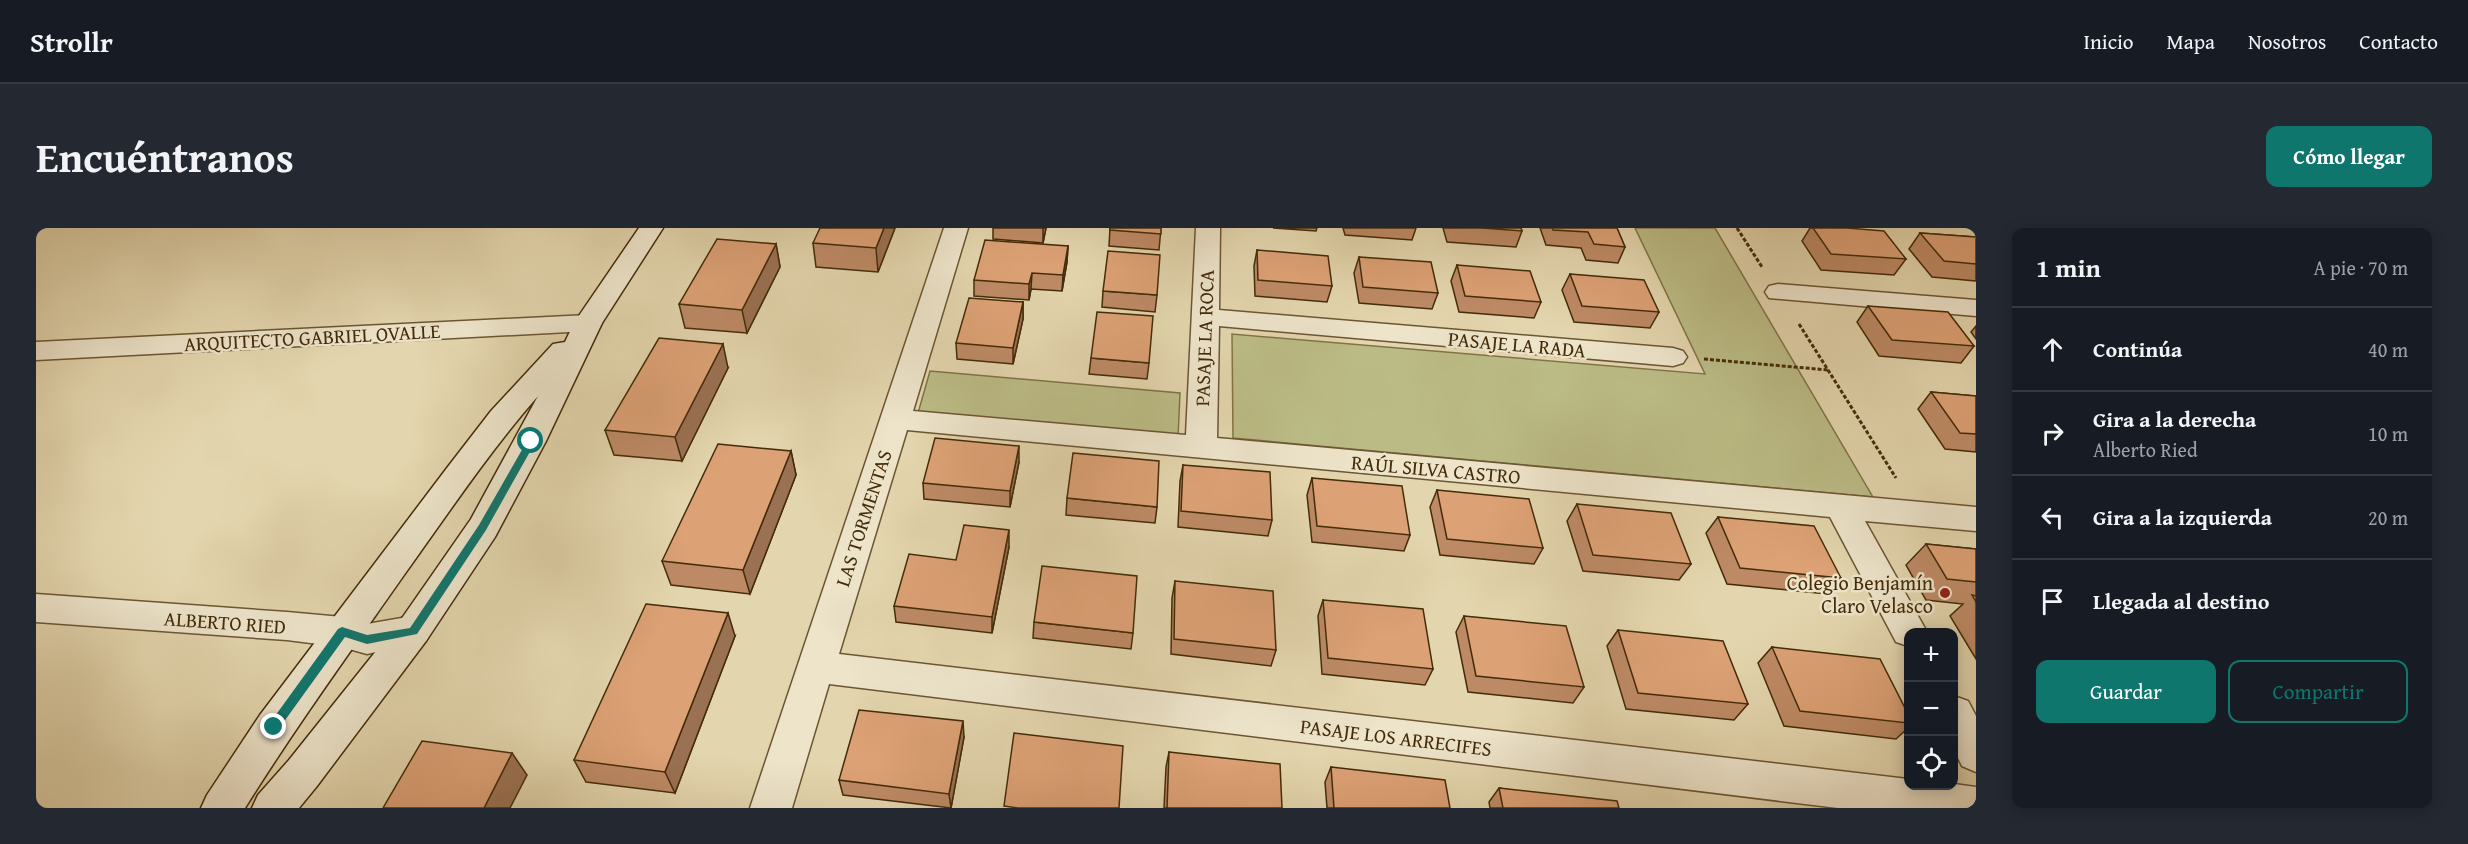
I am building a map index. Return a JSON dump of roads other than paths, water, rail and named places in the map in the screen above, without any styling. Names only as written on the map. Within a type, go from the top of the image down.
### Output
[{"type":"street","points":[[273,808],[303,773],[413,631],[451,575],[504,493],[588,323],[651,228]]},
{"type":"street","name":"LAS TORMENTAS","points":[[771,808],[956,228]]},
{"type":"street","name":"PASAJE LA ROCA","points":[[1201,447],[1208,228]]},
{"type":"street","points":[[1778,292],[1976,308]]},
{"type":"street","name":"PASAJE LA RADA","points":[[1205,317],[1673,357]]},
{"type":"street","points":[[222,808],[274,727],[342,632],[502,418],[588,323]]},
{"type":"street","name":"ARQUITECTO GABRIEL OVALLE","points":[[36,351],[588,323]]},
{"type":"street","name":"RAÚL SILVA CASTRO","points":[[895,418],[1976,519]]},
{"type":"street","points":[[1841,507],[1907,628]]},
{"type":"street","points":[[388,570],[422,558],[444,565],[451,575]]},
{"type":"street","name":"ALBERTO RIED","points":[[36,609],[342,632],[367,639],[413,631]]},
{"type":"street","name":"PASAJE LOS ARRECIFES","points":[[816,668],[1976,806]]},
{"type":"street","points":[[1958,722],[1976,754]]},
{"type":"place","name":"Colegio Benjamín Claro Velasco","points":[[1945,593]]}]
